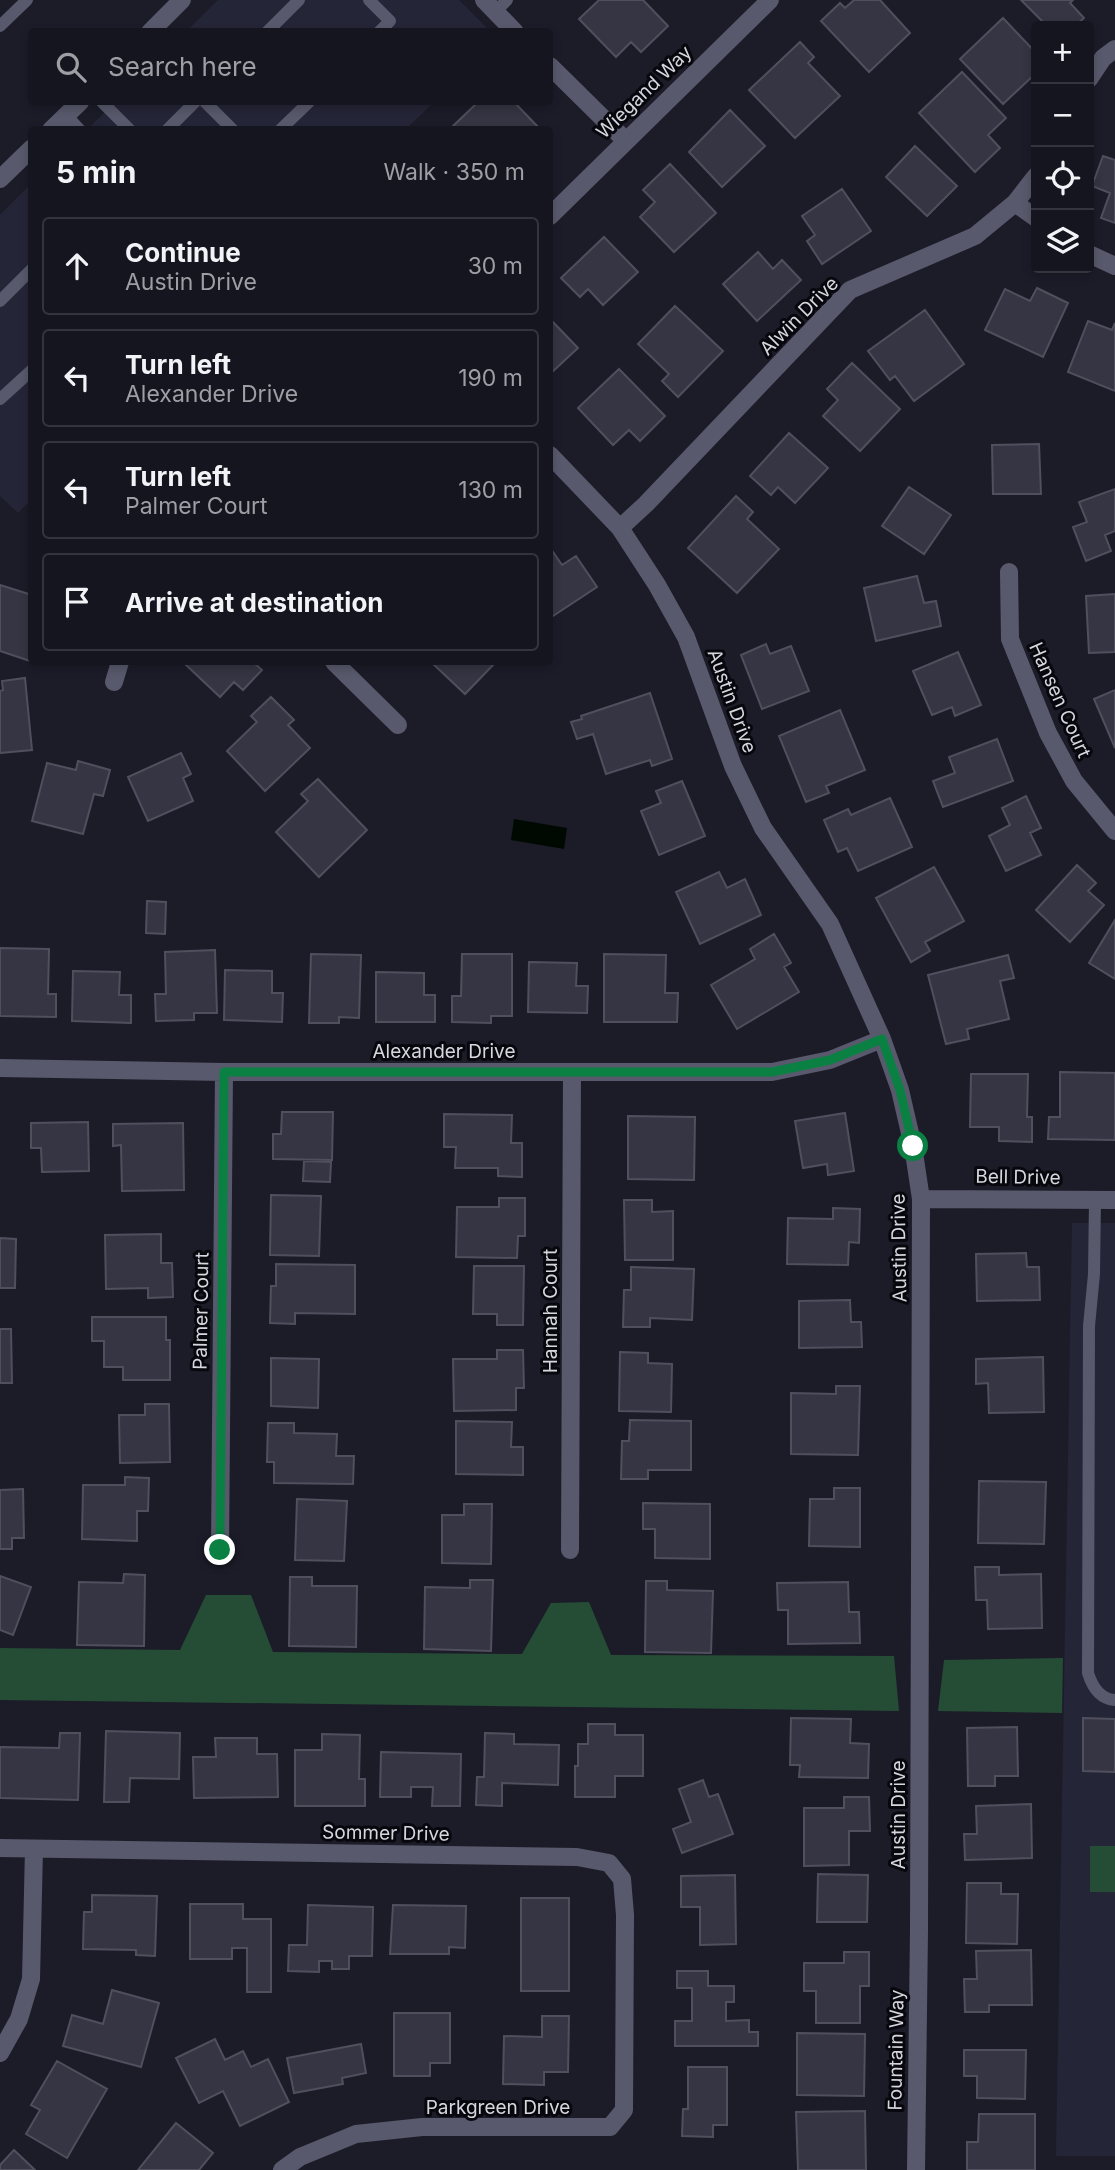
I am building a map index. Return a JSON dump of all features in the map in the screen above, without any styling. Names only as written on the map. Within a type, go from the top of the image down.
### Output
[{"type":"street","points":[[154,28],[182,0]]},
{"type":"street","name":"Wiegand Way","points":[[553,213],[769,0]]},
{"type":"street","points":[[495,4],[512,28]]},
{"type":"street","points":[[1094,72],[1103,58],[1115,49]]},
{"type":"street","points":[[553,69],[625,140]]},
{"type":"street","points":[[55,126],[77,105]]},
{"type":"street","points":[[0,179],[28,152]]},
{"type":"street","name":"Alwin Drive","points":[[620,528],[681,468],[850,290],[975,236],[1015,203],[1031,182]]},
{"type":"street","points":[[1015,203],[1031,214]]},
{"type":"street","points":[[1094,256],[1115,266]]},
{"type":"street","name":"Austin Drive","points":[[553,458],[620,528],[657,585],[686,637],[733,766],[764,828],[830,924],[882,1039],[900,1090],[913,1146],[921,1199],[919,1931]]},
{"type":"street","name":"Hansen Court","points":[[1009,572],[1010,639],[1048,733],[1074,781],[1115,831]]},
{"type":"street","points":[[114,682],[119,665]]},
{"type":"street","points":[[337,665],[398,725]]},
{"type":"street","name":"Alexander Drive","points":[[0,1068],[224,1072],[772,1072],[830,1060],[882,1039]]},
{"type":"street","name":"Palmer Court","points":[[220,1550],[224,1072]]},
{"type":"street","name":"Hannah Court","points":[[570,1550],[572,1072]]},
{"type":"street","name":"Bell Drive","points":[[921,1199],[1115,1200]]},
{"type":"street","name":"Sommer Drive","points":[[0,1848],[577,1857],[609,1863],[622,1880],[625,1914],[623,2020]]},
{"type":"street","points":[[0,2053],[19,2019],[31,1979],[34,1849]]},
{"type":"street","name":"Fountain Way","points":[[916,2170],[919,1931]]},
{"type":"street","name":"Parkgreen Drive","points":[[282,2170],[300,2157],[356,2134],[422,2127],[610,2127],[624,2110],[623,2020]]},
{"type":"lane","points":[[0,26],[27,0]]},
{"type":"lane","points":[[271,28],[299,0]]},
{"type":"lane","points":[[369,0],[390,21],[383,28]]},
{"type":"lane","points":[[106,105],[126,126]]},
{"type":"lane","points":[[171,126],[192,105]]},
{"type":"lane","points":[[208,105],[229,126]]},
{"type":"lane","points":[[285,126],[306,105]]},
{"type":"lane","points":[[66,115],[76,126]]},
{"type":"lane","points":[[0,301],[28,273]]},
{"type":"lane","points":[[0,399],[28,374]]},
{"type":"lane","points":[[1095,1200],[1094,1274],[1089,1326],[1088,1672],[1092,1688],[1108,1700],[1115,1700]]},
{"type":"shaded area","points":[[218,0],[459,0],[487,28],[190,28]]},
{"type":"shaded area","points":[[112,105],[431,105],[409,126],[91,126]]},
{"type":"shaded area","points":[[28,187],[28,503],[18,513],[0,496],[0,215]]},
{"type":"shaded area","points":[[514,819],[567,828],[564,849],[511,840]]},
{"type":"shaded area","points":[[1072,1223],[1115,1223],[1115,2156],[1056,2156]]},
{"type":"green space","points":[[206,1595],[251,1595],[273,1652],[522,1654],[551,1603],[589,1602],[611,1655],[894,1656],[899,1711],[0,1700],[0,1648],[180,1650]]},
{"type":"green space","points":[[1063,1658],[1062,1713],[938,1711],[944,1660]]},
{"type":"green space","points":[[1090,1846],[1115,1846],[1115,1892],[1090,1892]]},
{"type":"building","points":[[599,0],[643,0],[668,26],[641,52],[631,42],[616,57],[579,19]]},
{"type":"building","points":[[854,0],[880,0],[910,33],[869,72],[821,21],[840,3],[845,8]]},
{"type":"building","points":[[1021,0],[1073,0],[1070,3],[1084,18],[1081,21],[1042,21]]},
{"type":"building","points":[[1003,18],[1031,48],[1031,78],[1003,104],[960,59]]},
{"type":"building","points":[[800,42],[814,57],[808,63],[840,96],[795,138],[749,90]]},
{"type":"building","points":[[962,72],[1006,118],[988,135],[1000,148],[975,172],[919,113]]},
{"type":"building","points":[[475,105],[517,105],[537,126],[453,126]]},
{"type":"building","points":[[730,110],[765,146],[722,187],[689,152]]},
{"type":"building","points":[[915,146],[957,186],[927,216],[886,177]]},
{"type":"building","points":[[1103,156],[1115,160],[1115,223],[1101,218],[1110,193],[1094,187]]},
{"type":"building","points":[[670,164],[716,213],[674,252],[640,217],[655,202],[643,190]]},
{"type":"building","points":[[842,189],[871,231],[822,264],[807,241],[815,235],[802,216]]},
{"type":"building","points":[[604,237],[638,272],[603,305],[588,289],[580,297],[561,278]]},
{"type":"building","points":[[758,252],[773,269],[782,260],[801,280],[757,321],[723,284]]},
{"type":"building","points":[[1037,288],[1068,303],[1043,357],[985,330],[1005,289],[1030,301]]},
{"type":"building","points":[[675,306],[723,351],[678,397],[662,381],[669,374],[638,344]]},
{"type":"building","points":[[925,310],[964,364],[914,401],[895,376],[890,380],[868,351]]},
{"type":"building","points":[[1088,321],[1112,330],[1115,323],[1115,391],[1068,372]]},
{"type":"building","points":[[553,322],[578,348],[553,371]]},
{"type":"building","points":[[852,363],[900,409],[860,451],[823,416],[838,400],[827,389]]},
{"type":"building","points":[[619,369],[665,416],[640,441],[629,430],[613,445],[578,408]]},
{"type":"building","points":[[789,433],[828,468],[795,503],[778,487],[771,495],[750,476]]},
{"type":"building","points":[[1039,444],[1041,494],[993,494],[992,445]]},
{"type":"building","points":[[909,487],[951,515],[924,554],[882,526]]},
{"type":"building","points":[[1115,489],[1115,531],[1105,535],[1111,551],[1086,561],[1073,527],[1087,522],[1079,502]]},
{"type":"building","points":[[736,496],[753,512],[747,519],[779,549],[737,593],[688,548]]},
{"type":"building","points":[[553,552],[562,565],[576,556],[597,587],[553,616]]},
{"type":"building","points":[[917,576],[924,603],[936,601],[941,626],[876,641],[864,588]]},
{"type":"building","points":[[0,585],[28,594],[28,661],[0,651]]},
{"type":"building","points":[[1115,594],[1115,652],[1089,653],[1086,596]]},
{"type":"building","points":[[766,644],[770,654],[791,646],[809,691],[762,709],[741,655]]},
{"type":"building","points":[[958,652],[981,705],[955,716],[952,707],[932,715],[913,671]]},
{"type":"building","points":[[186,665],[256,665],[262,670],[243,690],[234,682],[220,697]]},
{"type":"building","points":[[434,665],[493,665],[465,694]]},
{"type":"building","points":[[25,678],[32,750],[0,753],[2,681]]},
{"type":"building","points":[[1115,690],[1115,748],[1094,699]]},
{"type":"building","points":[[650,693],[672,759],[652,766],[650,760],[606,774],[593,734],[577,739],[571,722],[582,719],[581,716]]},
{"type":"building","points":[[271,697],[294,720],[288,725],[310,748],[265,791],[227,751],[257,722],[251,716]]},
{"type":"building","points":[[840,710],[865,770],[826,786],[829,793],[806,802],[779,736]]},
{"type":"building","points":[[997,739],[1013,781],[943,807],[933,781],[955,773],[949,757]]},
{"type":"building","points":[[181,753],[191,774],[183,778],[193,801],[148,821],[128,777]]},
{"type":"building","points":[[78,761],[110,770],[103,796],[94,794],[83,834],[32,821],[47,763],[76,770]]},
{"type":"building","points":[[318,779],[367,830],[319,877],[276,832],[308,801],[301,794]]},
{"type":"building","points":[[682,781],[705,836],[659,855],[641,811],[661,803],[656,791]]},
{"type":"building","points":[[1026,796],[1041,828],[1030,833],[1041,855],[1006,871],[989,836],[1010,825],[1002,808]]},
{"type":"building","points":[[890,798],[912,847],[858,871],[847,848],[838,852],[824,820],[848,809],[851,815]]},
{"type":"building","points":[[1077,865],[1096,883],[1088,891],[1104,905],[1070,942],[1036,910]]},
{"type":"building","points":[[934,867],[964,921],[925,942],[930,951],[911,962],[876,898]]},
{"type":"building","points":[[719,872],[727,888],[745,879],[761,915],[700,944],[676,892]]},
{"type":"building","points":[[147,901],[166,902],[165,934],[146,933]]},
{"type":"building","points":[[1115,920],[1115,979],[1089,963]]},
{"type":"building","points":[[774,934],[791,963],[784,967],[799,992],[737,1029],[711,985],[755,959],[750,949]]},
{"type":"building","points":[[0,948],[49,949],[48,994],[56,994],[56,1017],[0,1016]]},
{"type":"building","points":[[215,950],[217,1013],[194,1013],[194,1020],[156,1021],[155,994],[166,994],[165,952]]},
{"type":"building","points":[[311,954],[361,955],[359,1018],[339,1017],[339,1023],[309,1023]]},
{"type":"building","points":[[462,954],[512,954],[512,1016],[491,1016],[491,1023],[452,1022],[452,996],[461,996]]},
{"type":"building","points":[[604,954],[666,955],[665,993],[678,993],[677,1022],[604,1022]]},
{"type":"building","points":[[1008,955],[1014,978],[1000,981],[1009,1019],[967,1029],[969,1039],[946,1044],[928,975]]},
{"type":"building","points":[[529,962],[577,963],[576,986],[588,986],[587,1013],[528,1012]]},
{"type":"building","points":[[225,970],[272,971],[272,993],[283,993],[282,1022],[224,1020]]},
{"type":"building","points":[[73,971],[120,972],[119,995],[131,995],[131,1023],[72,1021]]},
{"type":"building","points":[[376,972],[424,973],[424,995],[435,995],[435,1022],[376,1022]]},
{"type":"building","points":[[1060,1072],[1115,1073],[1115,1140],[1048,1139],[1049,1117],[1060,1117]]},
{"type":"building","points":[[971,1074],[1028,1074],[1027,1117],[1032,1117],[1032,1142],[999,1141],[999,1127],[970,1127]]},
{"type":"building","points":[[282,1112],[333,1112],[332,1160],[273,1159],[273,1134],[281,1134]]},
{"type":"building","points":[[845,1113],[854,1171],[828,1175],[827,1164],[803,1168],[795,1121]]},
{"type":"building","points":[[444,1114],[512,1115],[511,1143],[522,1143],[522,1177],[498,1176],[498,1168],[455,1168],[456,1147],[444,1147]]},
{"type":"building","points":[[628,1116],[695,1117],[694,1180],[628,1179]]},
{"type":"building","points":[[88,1122],[89,1171],[42,1172],[41,1148],[31,1148],[31,1123]]},
{"type":"building","points":[[183,1123],[184,1190],[122,1191],[121,1145],[113,1146],[113,1124]]},
{"type":"building","points":[[304,1161],[331,1162],[330,1182],[303,1181]]},
{"type":"building","points":[[271,1195],[321,1196],[319,1256],[270,1255]]},
{"type":"building","points":[[499,1198],[525,1198],[525,1236],[518,1236],[517,1258],[456,1257],[457,1207],[499,1207]]},
{"type":"building","points":[[624,1200],[652,1200],[652,1212],[673,1211],[673,1260],[625,1260]]},
{"type":"building","points":[[833,1208],[860,1209],[859,1243],[849,1242],[848,1265],[787,1264],[788,1218],[833,1219]]},
{"type":"building","points":[[161,1234],[161,1263],[172,1263],[173,1297],[148,1298],[148,1288],[106,1289],[105,1235]]},
{"type":"building","points":[[0,1238],[16,1239],[15,1288],[0,1288]]},
{"type":"building","points":[[1026,1253],[1027,1267],[1039,1267],[1040,1300],[977,1301],[976,1254]]},
{"type":"building","points":[[276,1264],[355,1265],[355,1314],[295,1313],[295,1324],[270,1323],[271,1286],[276,1286]]},
{"type":"building","points":[[474,1266],[524,1266],[523,1325],[497,1325],[497,1314],[473,1314]]},
{"type":"building","points":[[631,1267],[694,1269],[692,1320],[650,1318],[650,1327],[623,1327],[624,1290],[631,1290]]},
{"type":"building","points":[[850,1300],[851,1322],[861,1322],[862,1347],[799,1348],[799,1301]]},
{"type":"building","points":[[92,1317],[166,1317],[166,1340],[170,1340],[170,1380],[123,1380],[123,1367],[104,1367],[104,1341],[92,1341]]},
{"type":"building","points":[[0,1329],[11,1329],[12,1383],[0,1383]]},
{"type":"building","points":[[497,1350],[523,1350],[524,1388],[516,1388],[516,1410],[454,1411],[453,1359],[497,1359]]},
{"type":"building","points":[[620,1352],[648,1353],[648,1363],[672,1364],[671,1412],[619,1411]]},
{"type":"building","points":[[1043,1357],[1044,1412],[989,1413],[988,1383],[976,1384],[976,1359]]},
{"type":"building","points":[[271,1358],[319,1359],[318,1408],[271,1406]]},
{"type":"building","points":[[836,1386],[860,1386],[858,1455],[791,1454],[791,1393],[836,1394]]},
{"type":"building","points":[[145,1404],[169,1404],[170,1462],[120,1463],[119,1415],[145,1415]]},
{"type":"building","points":[[630,1420],[691,1421],[691,1470],[648,1470],[648,1479],[621,1479],[622,1441],[629,1441]]},
{"type":"building","points":[[456,1421],[512,1422],[511,1447],[523,1447],[523,1475],[456,1474]]},
{"type":"building","points":[[268,1423],[294,1423],[294,1433],[337,1434],[336,1456],[354,1456],[353,1484],[274,1483],[274,1462],[267,1462]]},
{"type":"building","points":[[125,1477],[149,1478],[148,1511],[137,1511],[137,1541],[82,1539],[83,1485],[125,1485]]},
{"type":"building","points":[[979,1481],[1046,1482],[1044,1544],[978,1543]]},
{"type":"building","points":[[834,1488],[860,1488],[860,1547],[809,1546],[810,1499],[834,1499]]},
{"type":"building","points":[[23,1489],[24,1538],[12,1538],[12,1549],[0,1549],[0,1490]]},
{"type":"building","points":[[297,1499],[347,1501],[344,1561],[295,1560]]},
{"type":"building","points":[[643,1503],[710,1504],[710,1559],[655,1558],[655,1529],[643,1529]]},
{"type":"building","points":[[464,1504],[492,1504],[491,1564],[442,1563],[442,1515],[464,1515]]},
{"type":"building","points":[[975,1567],[999,1567],[999,1575],[1041,1574],[1042,1628],[988,1629],[987,1600],[976,1600]]},
{"type":"building","points":[[124,1574],[145,1575],[144,1646],[77,1645],[79,1582],[123,1583]]},
{"type":"building","points":[[0,1576],[31,1587],[13,1635],[0,1630]]},
{"type":"building","points":[[290,1577],[312,1577],[312,1586],[357,1586],[356,1647],[289,1646]]},
{"type":"building","points":[[470,1580],[493,1580],[491,1651],[424,1649],[425,1587],[470,1588]]},
{"type":"building","points":[[646,1581],[667,1581],[667,1590],[713,1591],[711,1653],[645,1652]]},
{"type":"building","points":[[848,1582],[849,1612],[859,1612],[860,1643],[788,1644],[788,1610],[778,1610],[777,1583]]},
{"type":"building","points":[[791,1718],[851,1719],[850,1743],[869,1744],[868,1778],[799,1777],[800,1765],[790,1765]]},
{"type":"building","points":[[1083,1718],[1115,1719],[1115,1772],[1083,1771]]},
{"type":"building","points":[[588,1724],[615,1724],[615,1735],[643,1735],[643,1776],[615,1776],[615,1797],[575,1797],[578,1744],[588,1744]]},
{"type":"building","points":[[1017,1727],[1018,1776],[995,1776],[995,1786],[968,1786],[967,1728]]},
{"type":"building","points":[[106,1731],[180,1733],[179,1779],[130,1778],[129,1802],[104,1802]]},
{"type":"building","points":[[60,1733],[80,1733],[78,1800],[0,1798],[0,1747],[59,1748]]},
{"type":"building","points":[[485,1733],[514,1734],[514,1744],[559,1745],[558,1785],[502,1783],[502,1806],[476,1805],[477,1777],[484,1777]]},
{"type":"building","points":[[322,1734],[360,1735],[359,1779],[365,1779],[365,1806],[295,1806],[295,1750],[322,1750]]},
{"type":"building","points":[[215,1738],[257,1738],[257,1754],[277,1754],[278,1797],[194,1798],[193,1757],[216,1757]]},
{"type":"building","points":[[381,1752],[461,1754],[460,1806],[432,1806],[433,1787],[411,1787],[411,1797],[380,1797]]},
{"type":"building","points":[[703,1780],[709,1797],[718,1794],[733,1834],[682,1853],[673,1829],[691,1822],[679,1789]]},
{"type":"building","points":[[844,1797],[869,1797],[870,1831],[849,1831],[849,1865],[804,1866],[804,1808],[844,1808]]},
{"type":"building","points":[[1031,1804],[1032,1858],[965,1860],[964,1834],[977,1834],[976,1806]]},
{"type":"building","points":[[818,1874],[868,1875],[867,1922],[817,1922]]},
{"type":"building","points":[[735,1875],[736,1944],[700,1945],[700,1907],[681,1907],[681,1876]]},
{"type":"building","points":[[967,1883],[1001,1883],[1001,1894],[1018,1894],[1017,1944],[966,1943]]},
{"type":"building","points":[[92,1895],[157,1896],[155,1956],[136,1955],[136,1950],[83,1949],[84,1912],[92,1912]]},
{"type":"building","points":[[521,1898],[569,1898],[569,1991],[521,1991]]},
{"type":"building","points":[[190,1904],[243,1904],[243,1919],[271,1919],[271,1992],[247,1992],[247,1948],[232,1948],[232,1959],[190,1959]]},
{"type":"building","points":[[308,1905],[373,1907],[372,1956],[349,1956],[349,1969],[332,1969],[332,1961],[319,1961],[319,1972],[288,1971],[289,1945],[307,1945]]},
{"type":"building","points":[[393,1905],[466,1906],[465,1948],[449,1947],[449,1954],[390,1954]]},
{"type":"building","points":[[1031,1950],[1032,2005],[989,2005],[989,2012],[965,2012],[964,1979],[977,1979],[976,1951]]},
{"type":"building","points":[[844,1952],[869,1952],[869,1986],[860,1986],[860,2023],[816,2023],[816,1991],[804,1991],[804,1963],[844,1963]]},
{"type":"building","points":[[677,1971],[708,1971],[708,1986],[734,1986],[734,2002],[726,2002],[726,2021],[749,2020],[749,2032],[758,2032],[758,2046],[675,2046],[675,2021],[692,2021],[692,1988],[677,1988]]},
{"type":"building","points":[[112,1990],[159,2003],[141,2067],[63,2046],[72,2015],[103,2024]]},
{"type":"building","points":[[394,2013],[450,2013],[450,2063],[430,2063],[430,2076],[394,2076]]},
{"type":"building","points":[[542,2016],[569,2016],[568,2072],[544,2072],[544,2085],[503,2084],[504,2036],[542,2037]]},
{"type":"building","points":[[797,2033],[865,2034],[864,2096],[797,2095]]},
{"type":"building","points":[[215,2039],[225,2060],[243,2051],[251,2067],[268,2059],[289,2102],[240,2126],[223,2091],[199,2103],[176,2058]]},
{"type":"building","points":[[361,2044],[366,2073],[342,2078],[343,2084],[294,2093],[287,2058]]},
{"type":"building","points":[[964,2050],[1026,2050],[1025,2099],[977,2098],[977,2076],[964,2076]]},
{"type":"building","points":[[57,2061],[107,2089],[67,2158],[26,2134],[40,2110],[31,2105]]},
{"type":"building","points":[[688,2067],[727,2067],[727,2125],[713,2125],[713,2137],[682,2136],[683,2109],[688,2109]]},
{"type":"building","points":[[865,2111],[866,2170],[798,2170],[796,2112]]},
{"type":"building","points":[[979,2114],[1035,2114],[1035,2170],[967,2170],[967,2142],[978,2142]]},
{"type":"building","points":[[176,2123],[213,2153],[199,2170],[138,2170]]},
{"type":"building","points":[[14,2150],[35,2170],[0,2170],[0,2165]]},
{"type":"route","points":[[220,1550],[224,1072],[772,1072],[830,1060],[882,1039],[900,1090],[913,1146]]}]
